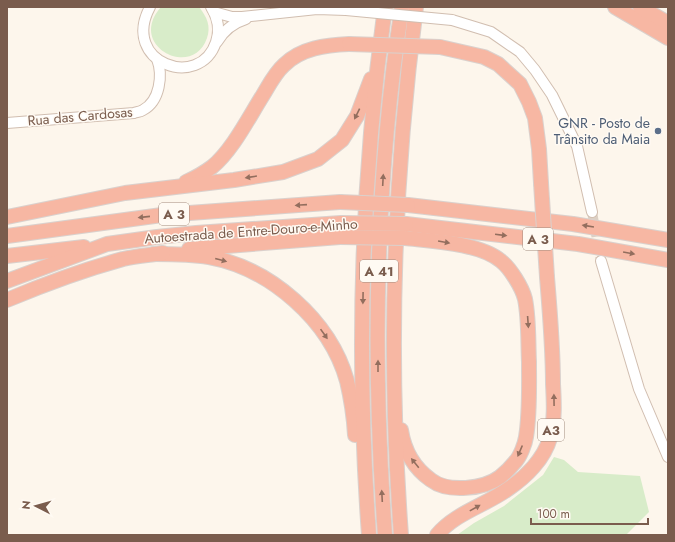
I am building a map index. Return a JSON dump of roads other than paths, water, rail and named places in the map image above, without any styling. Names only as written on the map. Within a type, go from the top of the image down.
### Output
[{"type":"highway","name":"A 41","points":[[369,535],[362,365],[364,247],[370,148],[379,51],[385,7]]},
{"type":"highway","name":"A 41","points":[[385,535],[378,385],[379,258],[385,148],[390,94],[402,7]]},
{"type":"highway","points":[[401,535],[393,390],[395,250],[409,62],[416,7]]},
{"type":"highway","points":[[409,62],[416,29],[425,7]]},
{"type":"highway","points":[[615,7],[668,38]]},
{"type":"highway","points":[[640,7],[668,24]]},
{"type":"highway","name":"A3","points":[[176,186],[202,174],[220,160],[230,147],[273,79],[284,65],[297,55],[313,49],[327,45],[349,44],[440,47],[484,57],[498,64],[520,84],[535,118],[539,149],[553,355],[554,410],[550,439],[537,464],[509,489],[466,512],[440,532]]},
{"type":"highway","points":[[7,216],[125,193],[283,172],[318,159],[342,140],[357,116],[379,51]]},
{"type":"highway","name":"Autoestrada de Entre-Douro-e-Minho","points":[[7,236],[162,215],[340,202],[408,205],[573,224],[668,240]]},
{"type":"highway","points":[[7,300],[48,283],[124,259],[340,230],[406,231],[443,242],[483,251],[501,261],[516,279],[525,297],[528,321],[529,401],[526,439],[516,461],[500,478],[476,488],[451,488],[432,481],[414,463],[405,447],[393,390]]},
{"type":"highway","name":"Autoestrada de Entre-Douro-e-Minho","points":[[7,281],[107,244],[196,233],[340,230]]},
{"type":"highway","name":"A 3","points":[[406,231],[578,244],[668,260]]},
{"type":"highway","name":"A 3","points":[[7,256],[107,244]]},
{"type":"highway","points":[[154,254],[202,256],[223,260],[250,270],[274,284],[297,302],[323,333],[333,348],[347,380],[354,420],[356,459],[366,486]]},
{"type":"street","points":[[150,7],[144,17],[142,28],[144,40],[149,51],[164,64],[173,67],[183,67]]},
{"type":"street","points":[[212,10],[232,17],[317,9],[346,10],[452,20],[491,32],[520,52],[535,70],[552,95],[577,146],[592,212]]},
{"type":"street","points":[[212,10],[218,29],[215,45]]},
{"type":"street","points":[[215,45],[222,34],[234,23],[254,16]]},
{"type":"street","name":"Rua das Cardosas","points":[[160,82],[170,71],[198,63],[215,45]]},
{"type":"street","name":"Rua das Cardosas","points":[[7,122],[134,113],[144,110],[156,95],[160,82],[161,74],[157,59]]},
{"type":"street","points":[[601,261],[639,389],[668,457]]},
{"type":"tunnel","points":[[592,212],[601,261]]},
{"type":"place","name":"GNR - Posto de Trânsito da Maia","points":[[658,131]]}]
